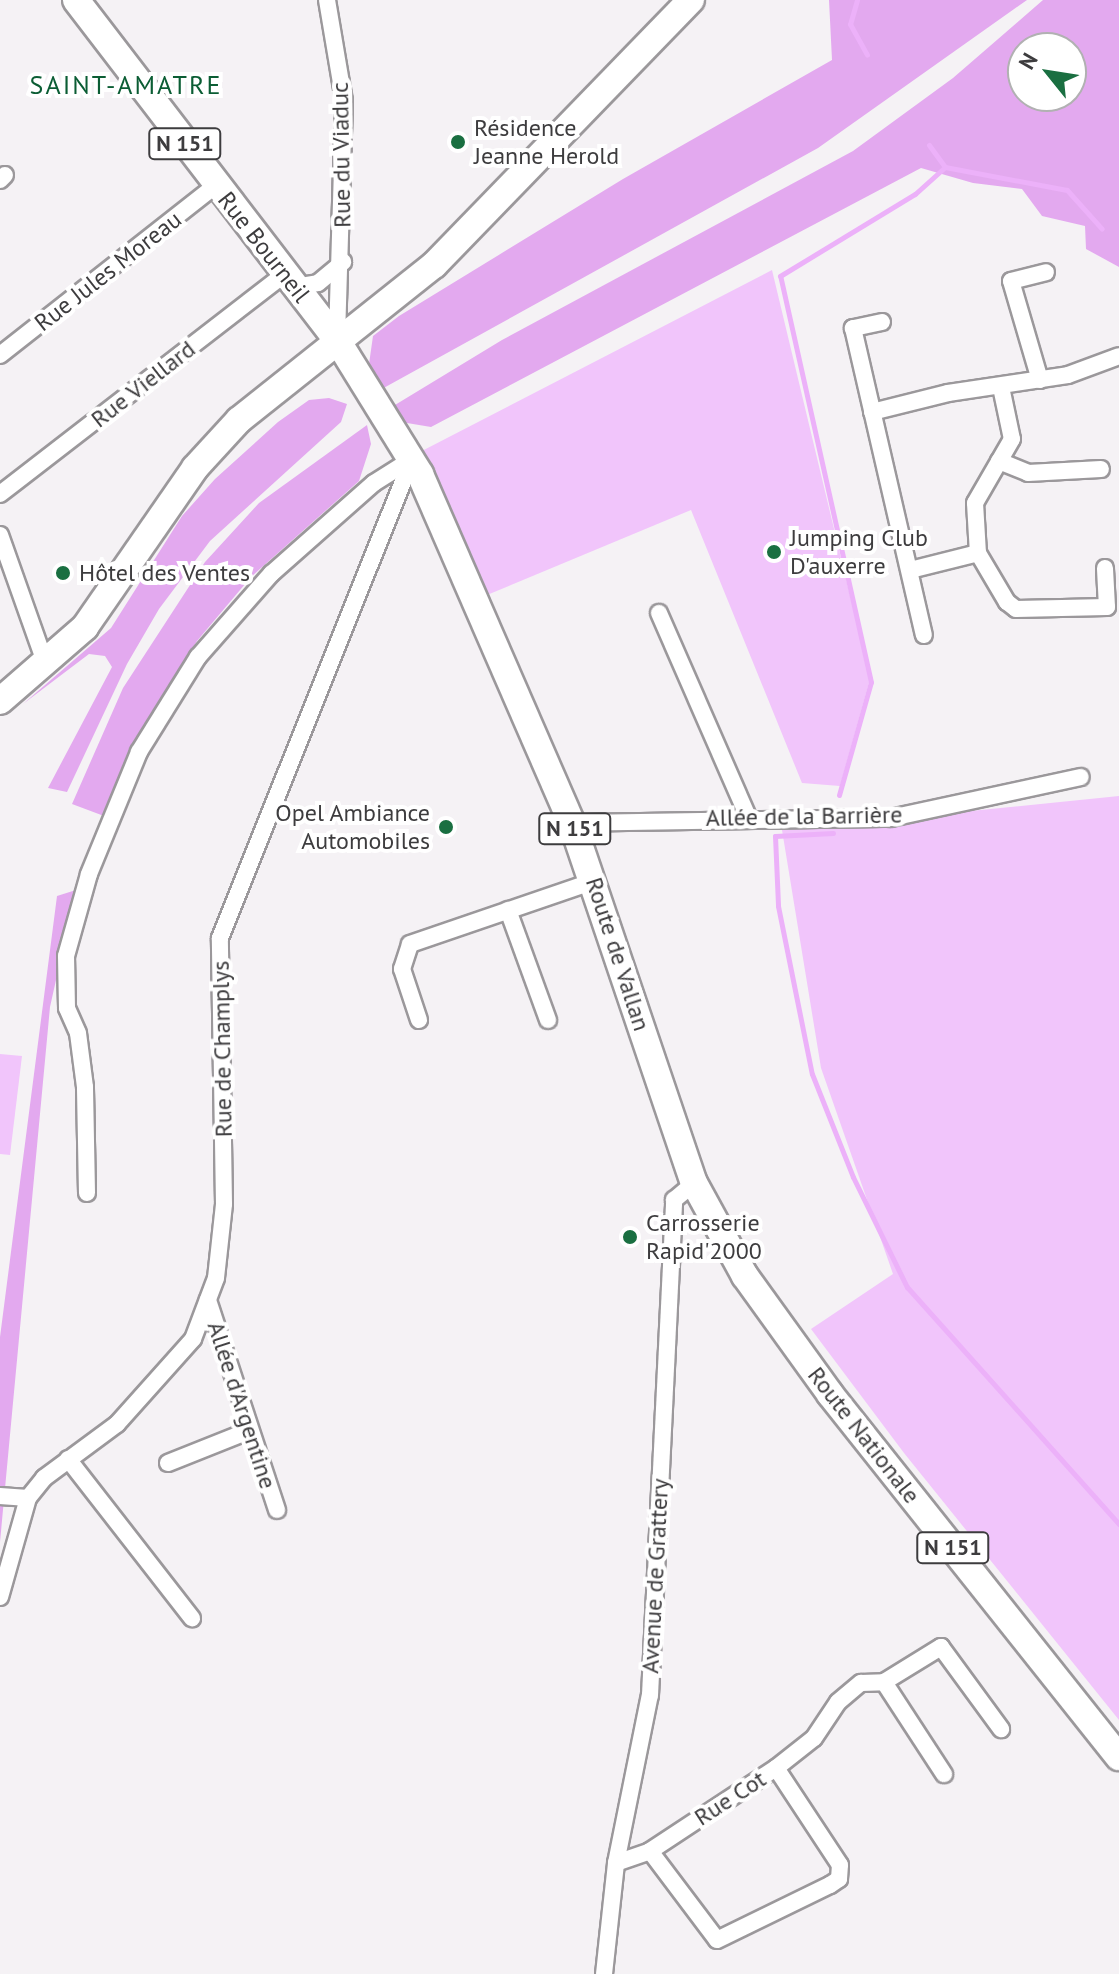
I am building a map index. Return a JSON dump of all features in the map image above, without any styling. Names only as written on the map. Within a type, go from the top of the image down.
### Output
[{"type":"main road","name":"Rue Bourneil","points":[[76,0],[337,340]]},
{"type":"main road","points":[[0,701],[46,665],[100,608],[195,468],[271,390],[455,245],[691,0]]},
{"type":"main road","points":[[357,374],[369,315]]},
{"type":"main road","name":"N 151","points":[[337,340],[416,466]]},
{"type":"main road","name":"Route de Vallan","points":[[416,466],[572,823],[694,1183],[745,1276],[789,1339]]},
{"type":"main road","name":"Route Nationale","points":[[789,1339],[1119,1757]]},
{"type":"street","name":"Rue du Viaduc","points":[[327,0],[344,101],[343,262],[337,340]]},
{"type":"street","name":"Rue Jules Moreau","points":[[0,355],[216,185]]},
{"type":"street","name":"Rue du Viaduc","points":[[290,281],[328,278],[343,262]]},
{"type":"street","points":[[1040,380],[1011,281],[1046,272]]},
{"type":"street","name":"Rue Viellard","points":[[0,494],[290,281]]},
{"type":"street","points":[[882,322],[853,328],[924,635]]},
{"type":"street","points":[[872,412],[1040,380],[1119,356]]},
{"type":"street","points":[[1001,387],[1012,439],[975,503],[978,553],[1007,602],[1016,609],[1107,607],[1105,568]]},
{"type":"street","points":[[999,461],[1028,473],[1101,469]]},
{"type":"street","points":[[87,1193],[85,1087],[78,1033],[67,1008],[66,956],[89,874],[139,752],[198,657],[271,574],[374,483],[416,466]]},
{"type":"street","name":"Rue de Champlys","points":[[0,1597],[28,1498],[68,1459],[117,1424],[193,1339],[208,1300],[216,1278],[224,1204],[220,938],[416,466]]},
{"type":"street","points":[[0,535],[46,665]]},
{"type":"street","points":[[910,570],[978,553]]},
{"type":"street","points":[[659,613],[748,817]]},
{"type":"street","name":"Allée de la Barrière","points":[[572,823],[748,817],[891,818],[1081,777]]},
{"type":"street","points":[[419,1020],[402,969],[410,944],[594,881]]},
{"type":"street","points":[[508,910],[548,1020]]},
{"type":"street","name":"Avenue de Grattery","points":[[604,1974],[616,1863],[650,1695],[674,1200],[694,1183]]},
{"type":"street","name":"Allée d'Argentine","points":[[208,1300],[277,1510]]},
{"type":"street","points":[[168,1463],[241,1434],[244,1413]]},
{"type":"street","points":[[68,1459],[192,1618]]},
{"type":"street","points":[[0,1496],[28,1498]]},
{"type":"street","name":"Rue Cot","points":[[616,1863],[650,1851],[776,1768],[814,1738],[833,1715],[838,1702],[861,1683],[884,1682],[941,1647],[1001,1729]]},
{"type":"street","points":[[884,1682],[944,1774]]},
{"type":"street","points":[[650,1851],[717,1940],[830,1885],[839,1879],[840,1865],[776,1768]]},
{"type":"shaded area","points":[[829,0],[1027,0],[818,148],[380,390],[369,364],[373,336],[399,316],[623,179],[832,60]]},
{"type":"shaded area","points":[[1043,0],[1119,0],[1119,267],[1086,249],[1085,226],[1042,216],[1022,189],[973,183],[921,168],[431,427],[401,422],[390,408],[502,340],[853,151],[953,78]]},
{"type":"shaded area","name":"Jumping Club D'auxerre","points":[[772,270],[870,679],[840,786],[802,783],[691,510],[487,595],[418,453]]},
{"type":"shaded area","points":[[329,398],[347,404],[341,422],[210,541],[159,609],[127,664],[67,792],[48,788],[112,667],[105,656],[89,654],[23,704],[111,628],[182,516],[215,479],[278,422],[309,400]]},
{"type":"shaded area","points":[[367,425],[371,444],[359,481],[251,577],[197,641],[129,753],[104,816],[72,804],[123,688],[205,562],[259,503]]},
{"type":"shaded area","points":[[1119,796],[1119,1720],[904,1453],[811,1329],[893,1274],[821,1068],[782,830]]},
{"type":"shaded area","points":[[76,890],[50,1007],[0,1542],[0,1337],[57,896]]},
{"type":"shaded area","points":[[0,1054],[22,1056],[10,1155],[0,1154]]},
{"type":"waterway","points":[[857,0],[850,24],[867,55]]},
{"type":"waterway","points":[[929,145],[945,167],[1067,190],[1102,229]]},
{"type":"waterway","points":[[839,795],[871,682],[780,276],[915,194],[945,167]]},
{"type":"waterway","points":[[833,833],[775,836],[778,906],[812,1074],[853,1177],[907,1287],[1119,1524]]},
{"type":"place","name":"Résidence Jeanne Herold","points":[[458,142]]},
{"type":"place","name":"Jumping Club D'auxerre","points":[[774,552]]},
{"type":"place","name":"Hôtel des Ventes","points":[[63,573]]},
{"type":"place","name":"Opel Ambiance Automobiles","points":[[446,827]]},
{"type":"place","name":"Carrosserie Rapid'2000","points":[[630,1237]]},
{"type":"district","name":"SAINT-AMATRE","points":[[126,85]]}]
